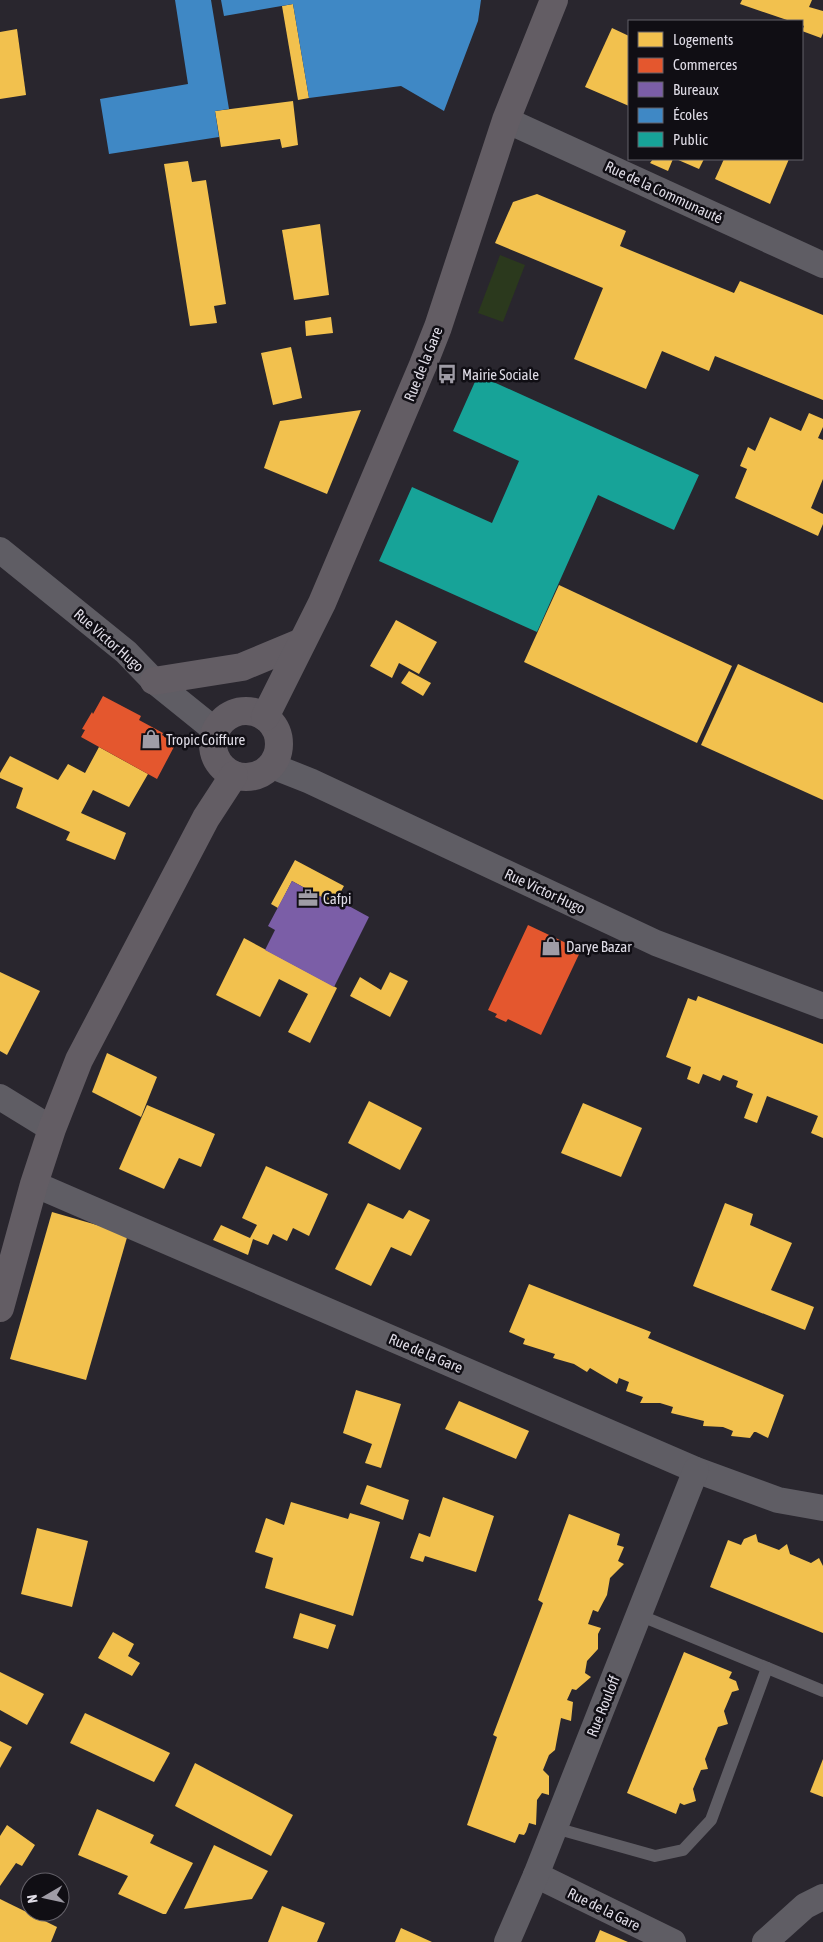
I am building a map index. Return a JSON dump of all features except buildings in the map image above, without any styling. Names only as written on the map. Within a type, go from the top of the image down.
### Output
[{"type":"street","name":"Rue de la Gare","points":[[265,717],[322,603],[429,350],[506,120],[554,0]]},
{"type":"street","name":"Rue de la Communauté","points":[[506,120],[823,265]]},
{"type":"street","name":"Rue Victor Hugo","points":[[0,550],[126,652],[154,681],[216,731]]},
{"type":"street","points":[[154,681],[242,667],[302,642]]},
{"type":"street","points":[[246,711],[265,717],[273,724],[278,735],[277,756],[272,766],[254,777],[234,775],[225,770],[218,762],[214,752],[213,741],[221,723],[237,713],[246,711]]},
{"type":"street","name":"Rue Victor Hugo","points":[[272,766],[310,781],[656,942],[823,1006]]},
{"type":"street","points":[[0,1308],[34,1184],[52,1129],[79,1060],[206,818],[234,775]]},
{"type":"street","points":[[0,1096],[52,1129]]},
{"type":"street","name":"Rue de la Gare","points":[[34,1184],[696,1470],[778,1500],[823,1508]]},
{"type":"street","name":"Rue Rouloff","points":[[507,1942],[536,1875],[696,1470]]},
{"type":"street","name":"Rue de la Gare","points":[[536,1875],[673,1942]]},
{"type":"street","points":[[765,1942],[805,1906],[823,1896]]},
{"type":"lane","points":[[639,1615],[823,1691]]},
{"type":"lane","points":[[554,1828],[655,1856],[683,1850],[712,1820],[767,1668]]},
{"type":"green space","points":[[500,255],[525,265],[503,322],[478,313]]},
{"type":"place","name":"Mairie Sociale","points":[[447,374]]},
{"type":"place","name":"Tropic Coiffure","points":[[151,739]]},
{"type":"place","name":"Cafpi","points":[[308,898]]},
{"type":"place","name":"Darye Bazar","points":[[551,946]]}]
